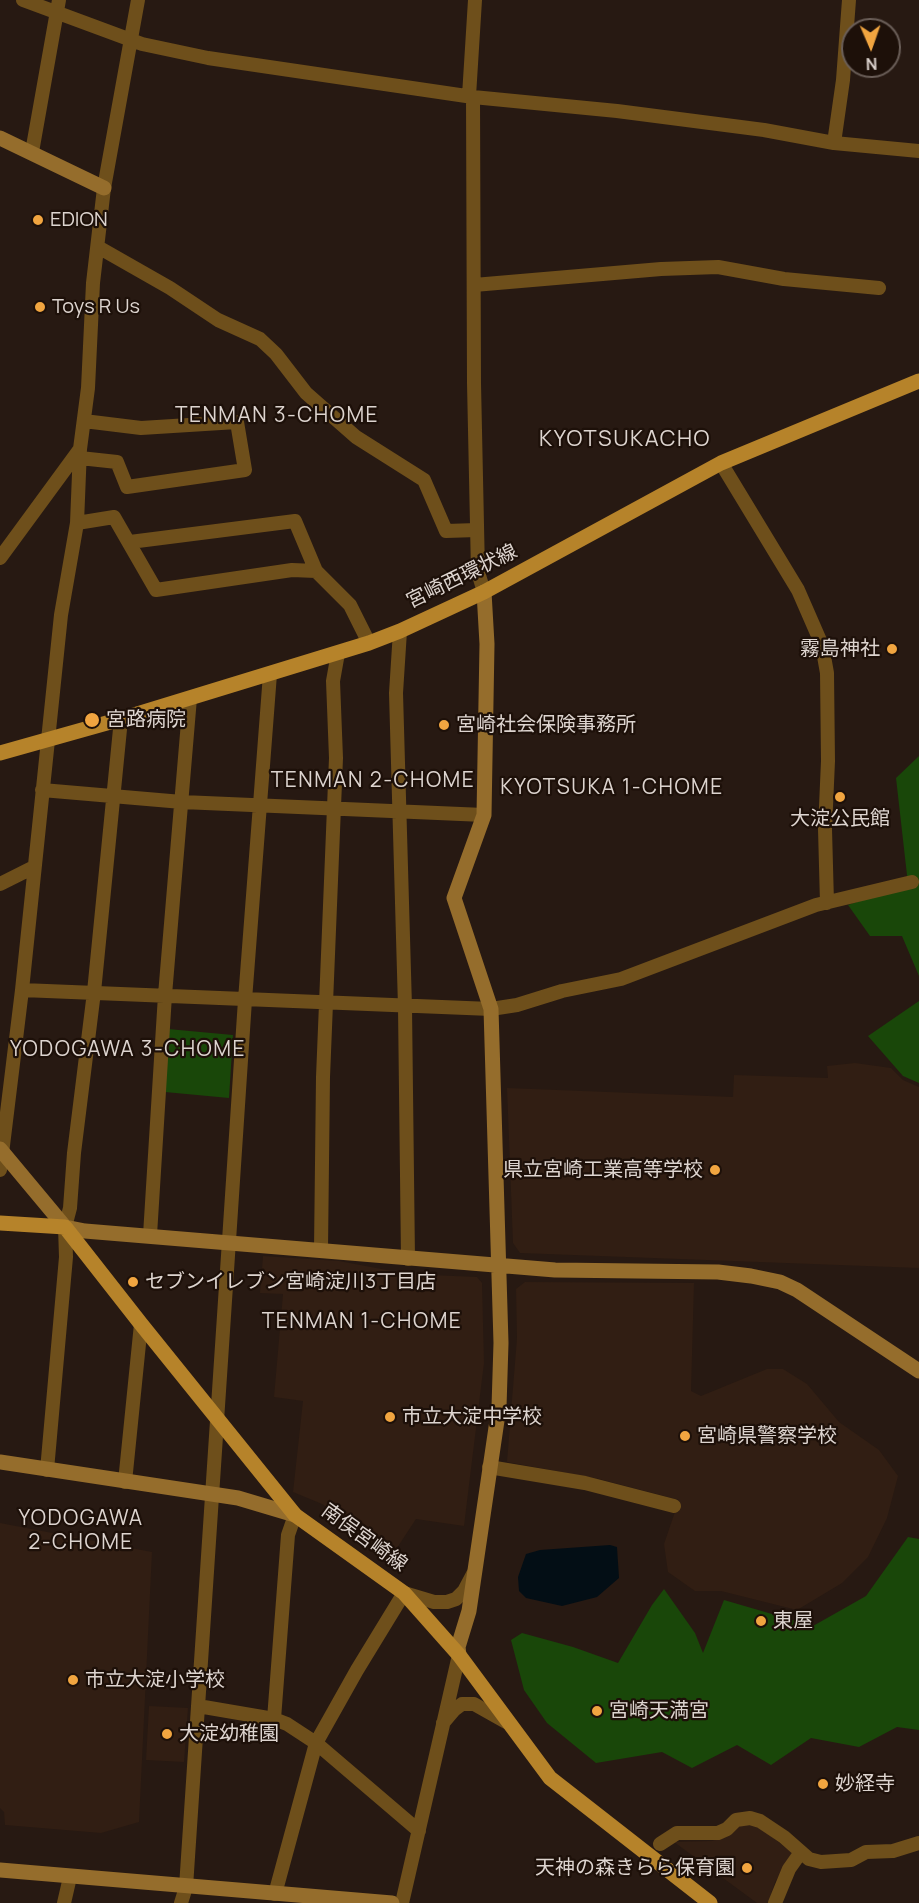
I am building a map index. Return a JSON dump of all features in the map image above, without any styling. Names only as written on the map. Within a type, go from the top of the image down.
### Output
[{"type":"main road","name":"宮崎西環状線","points":[[0,753],[270,674],[400,631],[484,592],[721,463],[919,381]]},
{"type":"main road","points":[[0,1223],[65,1227]]},
{"type":"main road","name":"南俣宮崎線","points":[[65,1227],[295,1515],[404,1593],[459,1655],[506,1722],[550,1778],[711,1903]]},
{"type":"street","points":[[23,0],[58,7],[131,41],[208,57],[471,97],[617,111],[764,129],[834,143],[919,152]]},
{"type":"street","points":[[0,1170],[22,990],[61,615],[76,523],[80,453],[88,388],[93,283],[104,188],[138,0]]},
{"type":"street","points":[[402,1903],[469,1611],[499,1407],[501,1343],[491,1009],[454,898],[484,815],[487,644],[484,592],[478,572],[471,97],[475,0]]},
{"type":"street","points":[[834,143],[843,80],[849,0]]},
{"type":"street","points":[[32,152],[58,7]]},
{"type":"street","points":[[0,138],[104,188]]},
{"type":"street","points":[[98,247],[170,288],[218,320],[260,339],[276,354],[306,393],[356,437],[424,480],[446,531],[477,530]]},
{"type":"street","points":[[474,285],[661,269],[718,267],[784,279],[879,288]]},
{"type":"street","points":[[80,453],[117,462],[127,487],[245,470],[237,422],[141,428],[84,421]]},
{"type":"street","points":[[0,558],[80,453]]},
{"type":"street","points":[[721,463],[798,590],[822,645],[827,673],[828,761],[825,829],[827,903]]},
{"type":"street","points":[[76,523],[114,518],[156,590],[292,570],[316,571]]},
{"type":"street","points":[[130,542],[295,521],[316,571],[350,605],[369,643]]},
{"type":"street","points":[[400,631],[396,693],[405,1006],[408,1259]]},
{"type":"street","points":[[321,1249],[323,1077],[335,807],[333,681],[338,653]]},
{"type":"street","points":[[181,1903],[186,1887],[231,1243],[245,1000],[270,674]]},
{"type":"street","points":[[150,1235],[165,995],[190,698]]},
{"type":"street","points":[[47,1470],[66,1257],[65,1227],[70,1208],[74,1153],[94,992],[121,719]]},
{"type":"street","points":[[42,789],[182,802],[484,815]]},
{"type":"street","points":[[0,884],[34,867]]},
{"type":"street","points":[[22,990],[491,1009],[517,1005],[562,991],[621,979],[816,905],[912,882]]},
{"type":"street","points":[[1,1150],[65,1227],[85,1231],[321,1249],[408,1259],[555,1270],[718,1272],[780,1282],[797,1290],[919,1371]]},
{"type":"street","points":[[125,1482],[141,1324]]},
{"type":"street","points":[[0,1462],[213,1494],[258,1503],[295,1515],[288,1535],[274,1719]]},
{"type":"street","points":[[489,1467],[585,1483],[674,1506]]},
{"type":"street","points":[[281,1897],[316,1743],[357,1670],[404,1593],[434,1602],[447,1602],[456,1599],[464,1591],[475,1571]]},
{"type":"street","points":[[442,1723],[462,1704],[474,1704],[506,1722]]},
{"type":"street","points":[[198,1706],[274,1719],[287,1724],[316,1743],[419,1831]]},
{"type":"street","points":[[660,1844],[677,1833],[718,1833],[727,1829],[736,1820],[750,1818],[760,1821],[809,1858],[821,1862],[851,1860],[866,1852],[893,1851],[919,1843]]},
{"type":"street","points":[[775,1903],[789,1869],[801,1852]]},
{"type":"street","points":[[0,1870],[281,1897],[392,1903]]},
{"type":"street","points":[[64,1903],[70,1877]]},
{"type":"shaded area","name":"県立宮崎工業高等学校","points":[[855,1063],[891,1068],[903,1080],[919,1087],[919,1268],[520,1253],[513,1243],[507,1088],[733,1097],[734,1075],[828,1078],[827,1066]]},
{"type":"shaded area","name":"市立大淀中学校","points":[[263,1256],[339,1261],[408,1274],[477,1277],[482,1283],[484,1363],[464,1526],[416,1519],[395,1551],[322,1504],[293,1492],[303,1401],[274,1397],[283,1294],[260,1293]]},
{"type":"shaded area","name":"宮崎県警察学校","points":[[525,1282],[694,1283],[691,1391],[701,1396],[767,1369],[783,1369],[807,1384],[839,1422],[879,1450],[898,1476],[887,1518],[868,1557],[842,1583],[797,1610],[721,1591],[695,1591],[668,1572],[664,1544],[679,1500],[599,1479],[507,1462],[517,1338],[516,1289]]},
{"type":"shaded area","name":"市立大淀小学校","points":[[0,1523],[152,1552],[139,1822],[101,1833],[5,1825],[4,1812],[0,1808]]},
{"type":"shaded area","points":[[610,1545],[617,1547],[619,1578],[597,1597],[562,1606],[526,1598],[519,1591],[518,1577],[526,1554],[540,1550]]},
{"type":"shaded area","name":"大淀幼稚園","points":[[149,1706],[188,1708],[184,1762],[146,1760]]},
{"type":"shaded area","name":"天神の森きらら保育園","points":[[754,1823],[794,1854],[775,1882],[768,1903],[757,1903],[674,1842],[712,1841],[726,1837],[736,1827]]},
{"type":"green space","points":[[919,756],[919,976],[902,936],[870,936],[848,905],[908,884],[896,778]]},
{"type":"green space","points":[[919,1001],[919,1083],[903,1076],[868,1036]]},
{"type":"green space","points":[[168,1029],[233,1035],[229,1098],[165,1092]]},
{"type":"green space","points":[[908,1537],[919,1539],[919,1730],[897,1727],[859,1747],[811,1738],[771,1765],[737,1745],[692,1768],[662,1752],[596,1763],[547,1723],[524,1690],[511,1640],[522,1633],[573,1647],[618,1663],[664,1589],[695,1633],[703,1653],[724,1600],[813,1626],[866,1596]]},
{"type":"place","name":"EDION","points":[[38,220]]},
{"type":"place","name":"Toys R Us","points":[[40,307]]},
{"type":"place","name":"霧島神社","points":[[892,649]]},
{"type":"place","name":"宮路病院","points":[[92,720]]},
{"type":"place","name":"宮崎社会保険事務所","points":[[444,725]]},
{"type":"place","name":"大淀公民館","points":[[840,797]]},
{"type":"place","name":"県立宮崎工業高等学校","points":[[715,1170]]},
{"type":"place","name":"セブンイレブン宮崎淀川3丁目店","points":[[133,1282]]},
{"type":"place","name":"市立大淀中学校","points":[[390,1417]]},
{"type":"place","name":"宮崎県警察学校","points":[[685,1436]]},
{"type":"place","name":"東屋","points":[[761,1621]]},
{"type":"place","name":"市立大淀小学校","points":[[73,1680]]},
{"type":"place","name":"宮崎天満宮","points":[[597,1711]]},
{"type":"place","name":"大淀幼稚園","points":[[167,1734]]},
{"type":"place","name":"妙経寺","points":[[823,1784]]},
{"type":"place","name":"天神の森きらら保育園","points":[[747,1868]]},
{"type":"district","name":"TENMAN 3-CHOME","points":[[277,416]]},
{"type":"district","name":"KYOTSUKACHO","points":[[625,440]]},
{"type":"district","name":"TENMAN 2-CHOME","points":[[373,781]]},
{"type":"district","name":"KYOTSUKA 1-CHOME","points":[[612,788]]},
{"type":"district","name":"YODOGAWA 3-CHOME","points":[[128,1050]]},
{"type":"district","name":"TENMAN 1-CHOME","points":[[362,1322]]},
{"type":"district","name":"YODOGAWA 2-CHOME","points":[[81,1531]]}]
